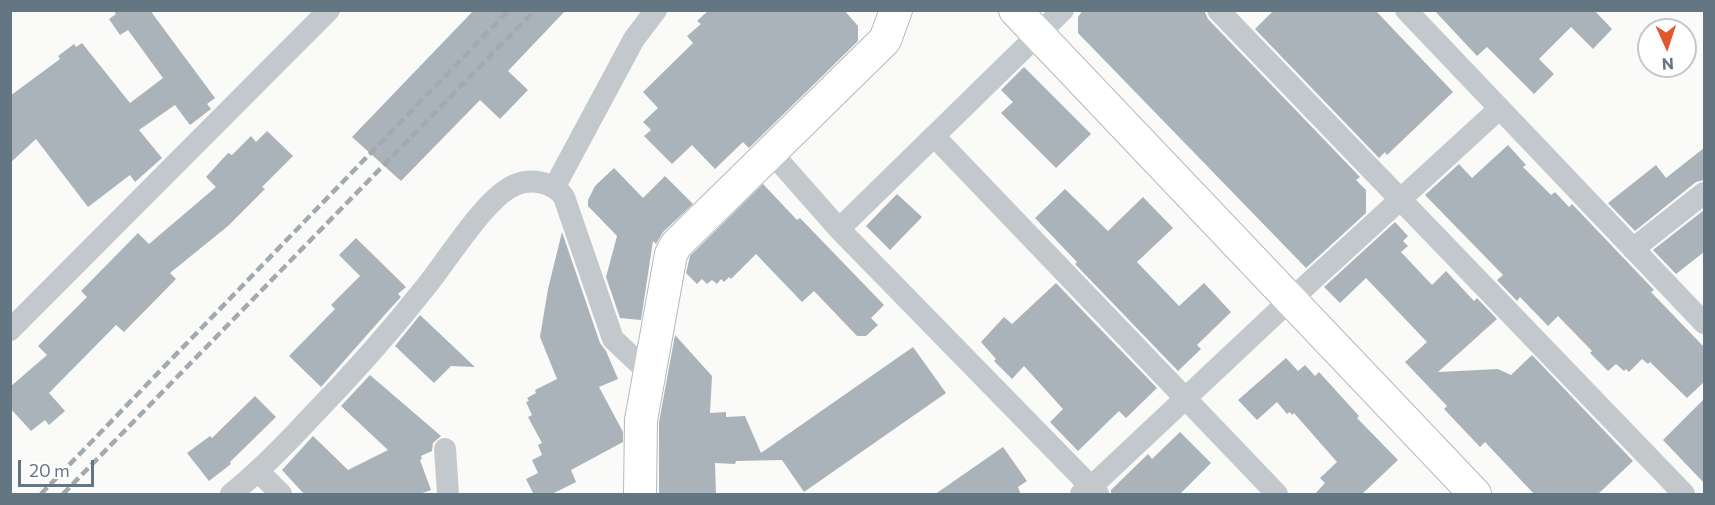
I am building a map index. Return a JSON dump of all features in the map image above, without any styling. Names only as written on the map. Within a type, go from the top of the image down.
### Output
[{"type":"street","points":[[10,330],[328,10]]},
{"type":"street","points":[[555,186],[634,39],[656,10]]},
{"type":"street","points":[[640,495],[641,420],[671,254],[676,245],[885,40],[896,10]]},
{"type":"street","points":[[1015,10],[1475,495]]},
{"type":"street","points":[[839,229],[1063,10]]},
{"type":"street","points":[[1218,10],[1684,495]]},
{"type":"street","points":[[1406,10],[1704,323]]},
{"type":"street","points":[[771,153],[839,229],[1090,492],[1185,398],[1498,109]]},
{"type":"street","points":[[934,136],[1277,495]]},
{"type":"street","points":[[231,495],[259,472],[350,377],[429,284],[492,200],[515,184],[540,182],[555,186],[564,197],[612,339],[649,373]]},
{"type":"street","points":[[1633,249],[1704,193]]},
{"type":"street","points":[[445,449],[448,495]]},
{"type":"street","points":[[259,472],[281,495]]},
{"type":"building","points":[[113,10],[154,10],[152,13],[215,98],[207,104],[211,109],[190,125],[175,105],[139,130],[162,158],[135,182],[130,175],[88,207],[36,139],[10,163],[10,96],[60,59],[58,56],[74,44],[76,47],[82,43],[130,103],[163,78],[128,30],[120,35],[109,19],[116,14]]},
{"type":"building","points":[[474,10],[566,10],[508,71],[528,90],[500,119],[480,100],[401,181],[352,137]]},
{"type":"building","points":[[709,10],[844,10],[858,26],[858,41],[749,148],[743,142],[715,169],[692,145],[672,164],[644,136],[651,130],[643,122],[658,108],[643,92],[693,43],[687,36],[701,24],[697,21]]},
{"type":"building","points":[[1083,10],[1204,10],[1208,19],[1360,177],[1356,180],[1366,190],[1366,213],[1306,268],[1078,33],[1078,17]]},
{"type":"building","points":[[1274,10],[1375,10],[1453,92],[1387,155],[1385,152],[1379,158],[1255,29]]},
{"type":"building","points":[[1434,10],[1594,10],[1612,29],[1593,49],[1571,27],[1539,59],[1554,74],[1534,94],[1487,47],[1477,56]]},
{"type":"building","points":[[1024,67],[1091,134],[1056,168],[1001,113],[1013,102],[1001,90]]},
{"type":"building","points":[[267,131],[293,156],[262,187],[265,189],[228,226],[170,273],[176,279],[124,332],[116,325],[49,393],[65,411],[49,425],[45,420],[31,431],[10,408],[10,387],[47,355],[38,346],[87,297],[81,291],[138,233],[149,244],[216,187],[206,177],[228,153],[232,155],[251,136],[256,142]]},
{"type":"building","points":[[1508,145],[1526,165],[1523,167],[1551,195],[1555,192],[1569,207],[1572,204],[1654,290],[1651,292],[1704,347],[1704,382],[1687,398],[1650,362],[1648,364],[1642,359],[1629,372],[1616,364],[1608,371],[1558,316],[1548,326],[1520,297],[1517,301],[1497,280],[1503,275],[1425,195],[1459,164],[1472,178]]},
{"type":"building","points":[[1704,148],[1704,180],[1696,182],[1635,231],[1608,203],[1656,165],[1666,178]]},
{"type":"building","points":[[614,168],[643,198],[665,176],[693,204],[663,232],[656,244],[653,241],[641,320],[620,318],[606,277],[617,236],[588,206],[588,200],[595,186]]},
{"type":"building","points":[[763,184],[797,220],[800,218],[884,305],[871,318],[878,325],[866,336],[857,336],[814,291],[802,302],[756,254],[731,279],[729,277],[724,282],[721,279],[717,284],[712,280],[707,284],[702,279],[697,284],[686,273],[690,256]]},
{"type":"building","points":[[1065,189],[1108,231],[1143,197],[1173,228],[1137,262],[1179,306],[1204,283],[1231,312],[1197,345],[1201,349],[1178,371],[1075,264],[1077,262],[1035,218]]},
{"type":"building","points":[[897,194],[922,217],[890,250],[866,226]]},
{"type":"building","points":[[1704,210],[1704,252],[1676,274],[1653,250]]},
{"type":"building","points":[[1395,222],[1408,236],[1403,241],[1408,246],[1401,252],[1432,285],[1446,271],[1474,301],[1477,298],[1497,319],[1438,372],[1498,369],[1511,375],[1532,355],[1633,461],[1597,495],[1535,495],[1485,442],[1480,447],[1444,409],[1447,406],[1405,362],[1427,342],[1366,278],[1340,303],[1324,287]]},
{"type":"building","points":[[562,232],[600,343],[618,379],[599,387],[623,432],[623,442],[571,470],[576,482],[550,495],[534,495],[526,479],[538,473],[532,460],[542,455],[538,445],[542,443],[528,417],[532,415],[526,402],[529,401],[527,398],[536,393],[535,390],[557,379],[540,337],[548,289]]},
{"type":"building","points":[[356,238],[406,287],[398,294],[401,297],[321,387],[289,356],[335,309],[331,305],[360,276],[339,255]]},
{"type":"building","points":[[1056,283],[1157,388],[1126,418],[1119,411],[1078,451],[1050,422],[1063,409],[1024,366],[1012,379],[994,361],[996,359],[981,342],[1004,317],[1012,324]]},
{"type":"building","points":[[420,315],[475,367],[451,366],[434,383],[395,346]]},
{"type":"building","points":[[675,335],[712,376],[710,413],[726,412],[726,417],[745,416],[761,453],[913,347],[946,393],[804,492],[782,460],[736,461],[735,464],[715,463],[716,495],[659,495],[659,422]]},
{"type":"building","points":[[1286,358],[1298,371],[1305,365],[1315,376],[1319,372],[1359,416],[1357,418],[1398,460],[1361,495],[1314,495],[1325,483],[1320,478],[1337,462],[1294,413],[1287,414],[1277,402],[1257,420],[1238,400]]},
{"type":"building","points":[[370,375],[441,436],[433,443],[432,451],[421,456],[420,460],[431,490],[417,495],[305,495],[282,470],[313,436],[348,470],[388,450],[341,406]]},
{"type":"building","points":[[255,396],[276,417],[230,462],[231,464],[209,481],[187,453],[210,436],[212,438]]},
{"type":"building","points":[[1704,399],[1704,483],[1663,440]]},
{"type":"building","points":[[1180,432],[1211,463],[1179,495],[1111,495],[1111,490],[1148,454],[1152,459]]},
{"type":"building","points":[[1003,447],[1027,481],[1018,487],[1021,495],[934,495]]},
{"type":"railway","points":[[41,494],[509,10]]},
{"type":"railway","points":[[63,494],[535,10]]}]
